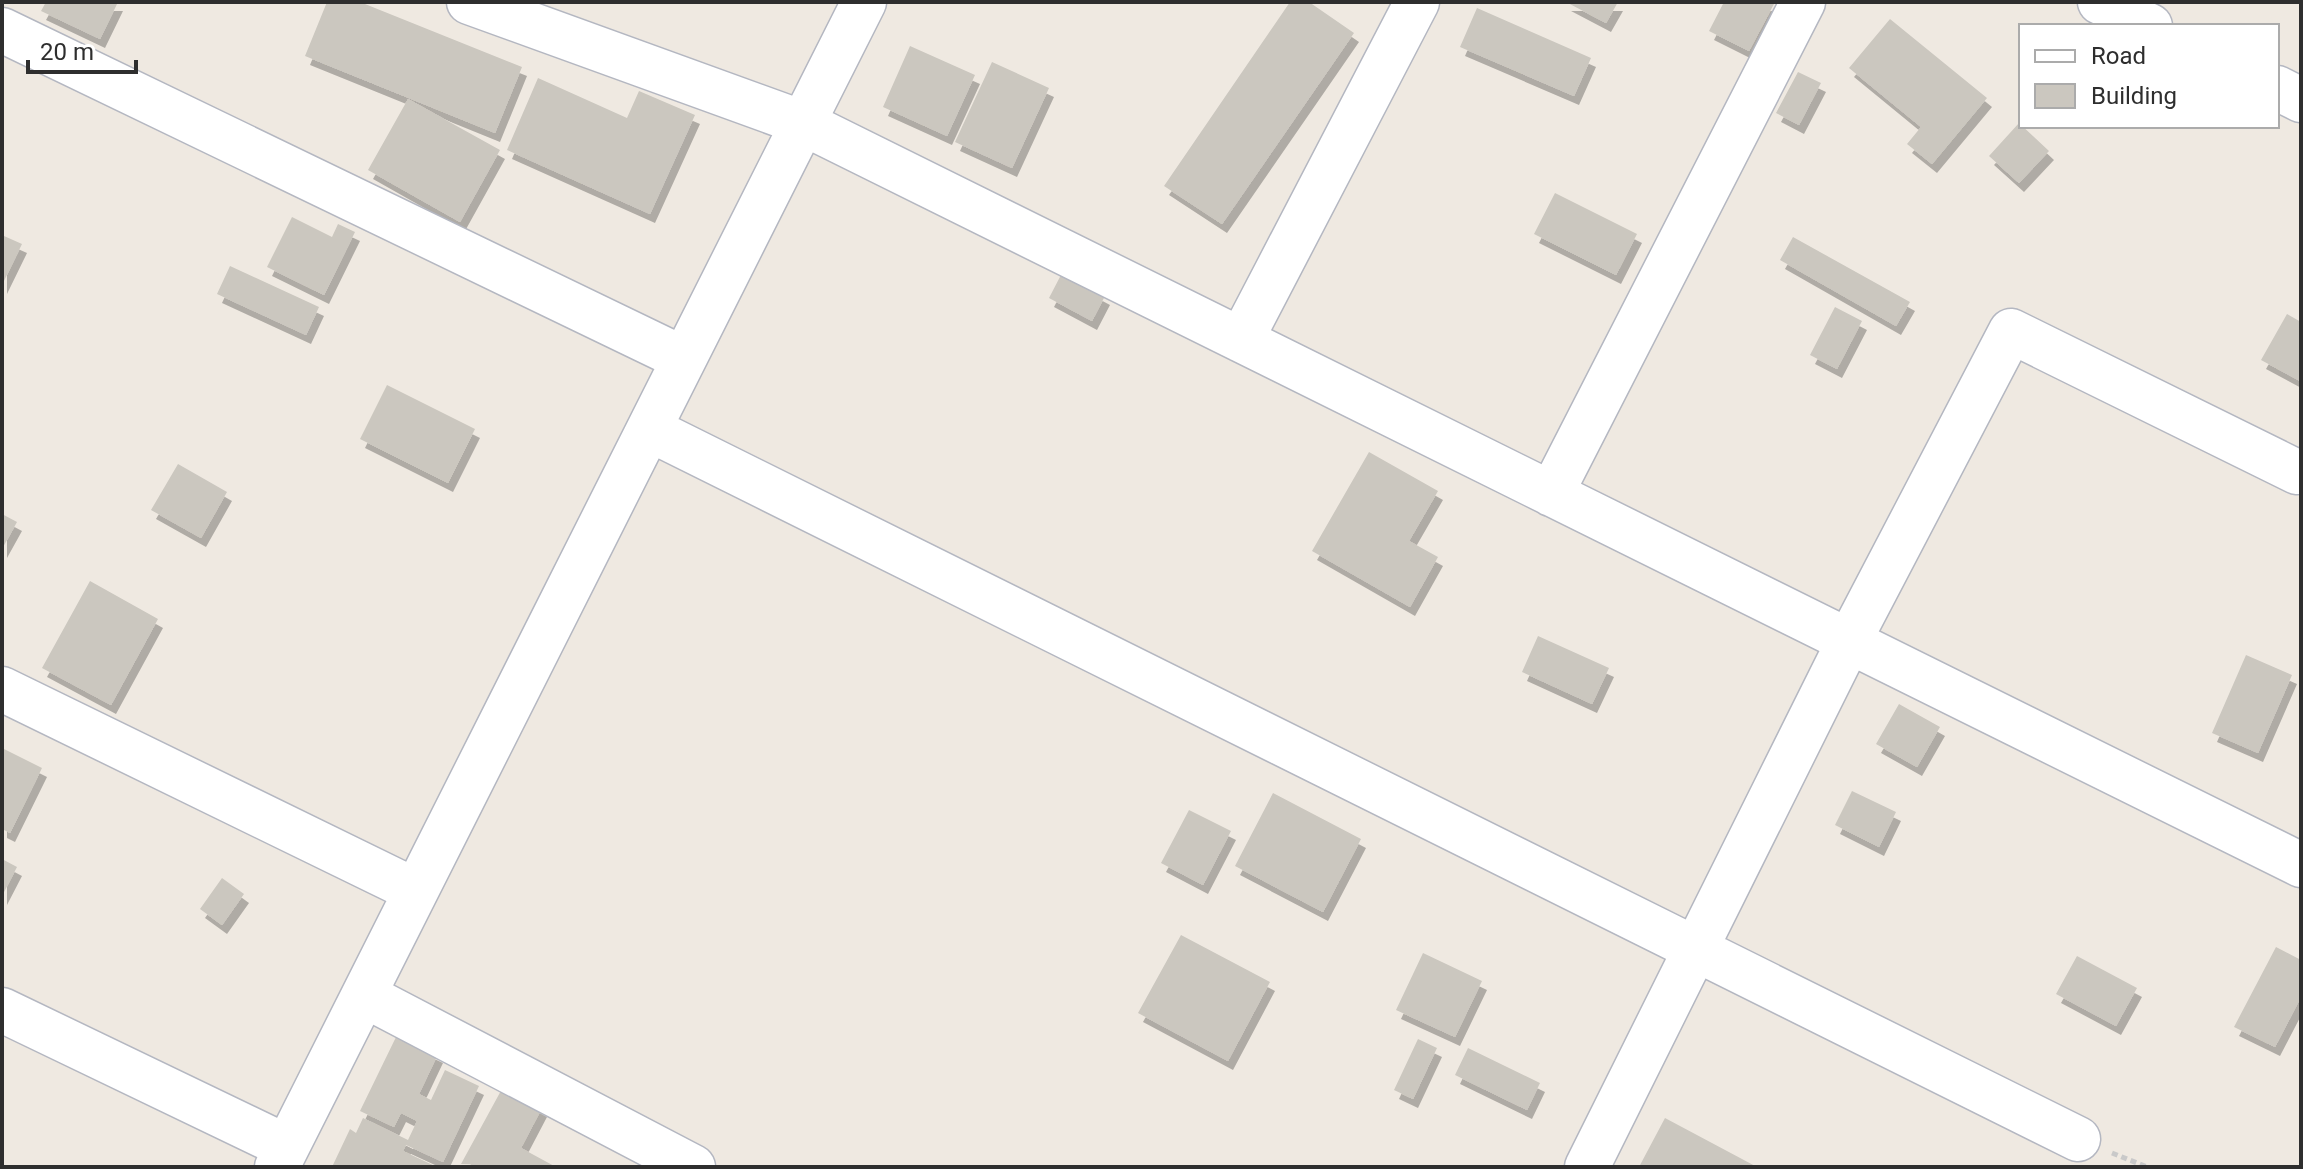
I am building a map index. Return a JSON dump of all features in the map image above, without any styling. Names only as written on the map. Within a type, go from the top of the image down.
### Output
[{"type":"street","points":[[469,2],[803,123],[2301,865]]},
{"type":"street","points":[[2,1010],[282,1157],[864,2]]},
{"type":"street","points":[[1241,340],[1417,2]]},
{"type":"street","points":[[1551,494],[1803,2]]},
{"type":"street","points":[[2100,2],[2146,24]]},
{"type":"street","points":[[2,30],[684,359]]},
{"type":"street","points":[[2279,89],[2301,100]]},
{"type":"street","points":[[1587,1167],[1849,641],[2011,331],[2297,472]]},
{"type":"street","points":[[649,429],[2078,1139]]},
{"type":"street","points":[[2,689],[416,891]]},
{"type":"street","points":[[364,995],[693,1167]]},
{"type":"building","points":[[46,2],[118,2],[100,39],[41,11]]},
{"type":"building","points":[[327,2],[360,2],[522,67],[495,133],[305,56]]},
{"type":"building","points":[[1290,2],[1309,2],[1354,33],[1222,224],[1164,186]]},
{"type":"building","points":[[1566,2],[1618,2],[1606,23]]},
{"type":"building","points":[[1724,2],[1775,2],[1749,51],[1709,31]]},
{"type":"building","points":[[1477,8],[1591,58],[1574,96],[1460,47]]},
{"type":"building","points":[[1890,19],[1987,98],[1932,164],[1907,144],[1921,127],[1849,68]]},
{"type":"building","points":[[910,46],[975,75],[947,136],[883,107]]},
{"type":"building","points":[[992,62],[1049,88],[1012,168],[955,142]]},
{"type":"building","points":[[1798,72],[1821,83],[1799,125],[1776,113]]},
{"type":"building","points":[[538,78],[627,118],[639,91],[695,115],[650,214],[507,150]]},
{"type":"building","points":[[408,99],[500,150],[460,222],[368,170]]},
{"type":"building","points":[[2019,123],[2019,128],[2024,128],[2049,151],[2019,183],[1989,156]]},
{"type":"building","points":[[1555,193],[1637,234],[1616,275],[1534,234]]},
{"type":"building","points":[[292,217],[332,237],[338,224],[355,232],[324,295],[267,267]]},
{"type":"building","points":[[4,236],[22,244],[2,285],[2,241]]},
{"type":"building","points":[[1793,237],[1910,302],[1896,326],[1780,260]]},
{"type":"building","points":[[230,266],[319,307],[306,335],[217,294]]},
{"type":"building","points":[[1062,273],[1105,296],[1092,321],[1049,298]]},
{"type":"building","points":[[1835,307],[1862,321],[1837,369],[1810,355]]},
{"type":"building","points":[[2287,314],[2301,322],[2300,381],[2261,360]]},
{"type":"building","points":[[387,385],[475,429],[448,483],[360,439]]},
{"type":"building","points":[[1369,452],[1438,491],[1409,541],[1438,557],[1410,607],[1312,551]]},
{"type":"building","points":[[178,464],[227,492],[201,538],[151,510]]},
{"type":"building","points":[[2,514],[17,522],[2,549]]},
{"type":"building","points":[[90,581],[158,619],[111,705],[42,668]]},
{"type":"building","points":[[1538,636],[1609,668],[1592,704],[1522,672]]},
{"type":"building","points":[[2246,655],[2292,675],[2258,753],[2212,733]]},
{"type":"building","points":[[1899,704],[1940,727],[1917,767],[1876,744]]},
{"type":"building","points":[[2,748],[42,768],[10,833],[2,829]]},
{"type":"building","points":[[1852,791],[1896,812],[1879,847],[1835,825]]},
{"type":"building","points":[[1273,793],[1361,839],[1323,912],[1235,866]]},
{"type":"building","points":[[1189,810],[1231,831],[1203,885],[1161,863]]},
{"type":"building","points":[[2,859],[17,867],[2,896]]},
{"type":"building","points":[[222,878],[244,894],[222,925],[200,909]]},
{"type":"building","points":[[1181,935],[1270,982],[1228,1061],[1138,1013]]},
{"type":"building","points":[[2276,947],[2301,960],[2301,997],[2275,1047],[2234,1027]]},
{"type":"building","points":[[1423,953],[1482,981],[1455,1037],[1396,1010]]},
{"type":"building","points":[[2077,956],[2137,988],[2116,1026],[2056,994]]},
{"type":"building","points":[[397,1035],[438,1054],[419,1094],[431,1100],[445,1070],[479,1086],[443,1162],[406,1145],[403,1151],[437,1167],[332,1167],[350,1129],[356,1133],[363,1118],[408,1140],[417,1121],[401,1113],[394,1127],[360,1111]]},
{"type":"building","points":[[1418,1039],[1437,1048],[1413,1099],[1394,1090]]},
{"type":"building","points":[[1468,1048],[1540,1083],[1527,1110],[1455,1075]]},
{"type":"building","points":[[503,1087],[542,1108],[521,1148],[556,1167],[461,1164]]},
{"type":"building","points":[[1665,1118],[1757,1167],[1639,1167]]}]
